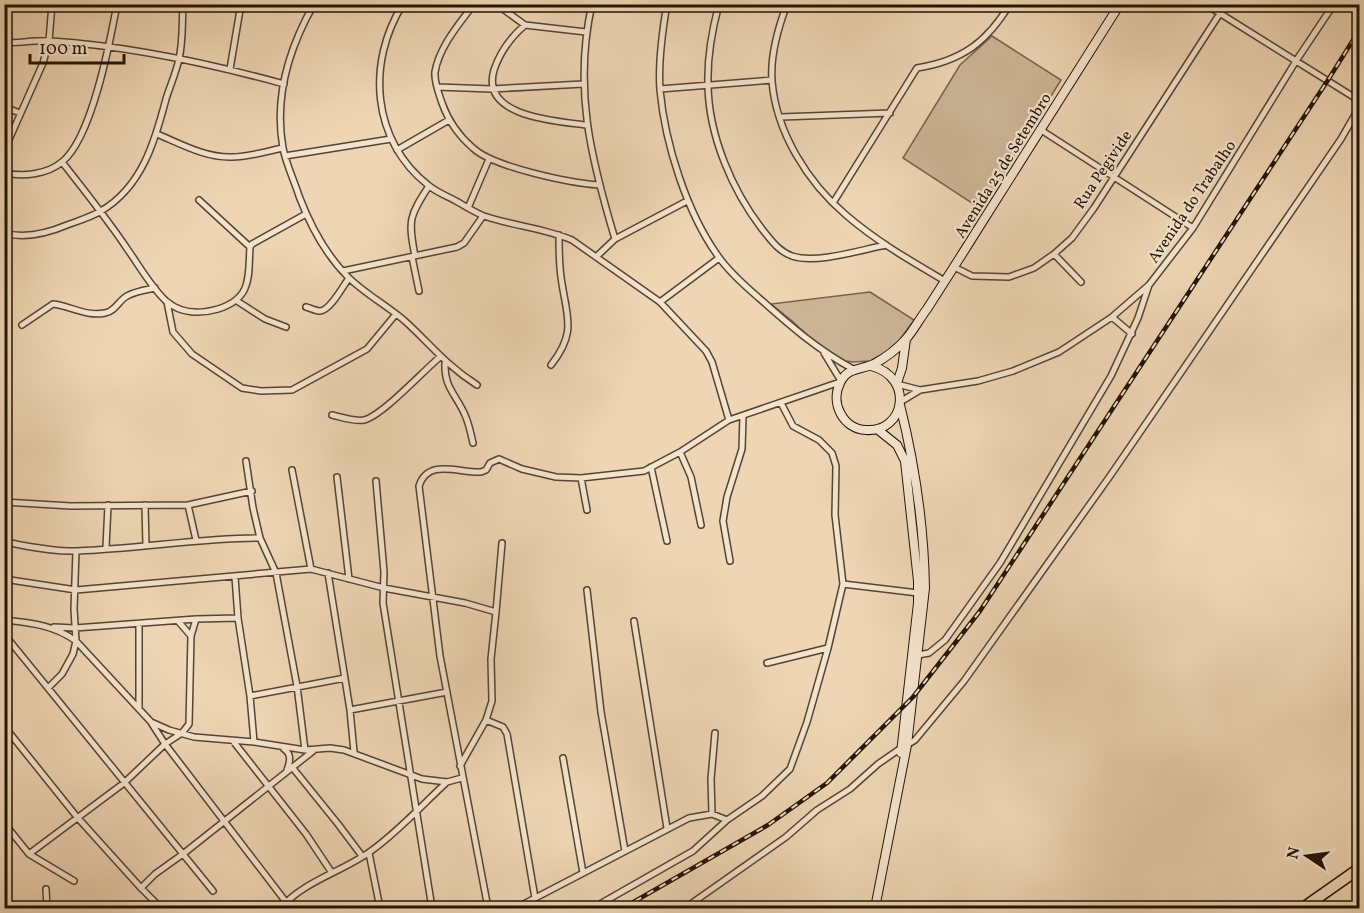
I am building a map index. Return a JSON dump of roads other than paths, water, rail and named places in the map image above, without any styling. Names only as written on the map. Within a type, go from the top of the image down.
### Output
[{"type":"highway","points":[[1303,909],[1359,868]]},
{"type":"street","points":[[4,151],[36,80],[49,41],[52,4]]},
{"type":"street","points":[[4,172],[28,174],[47,170],[62,162],[83,132],[109,48],[117,4]]},
{"type":"street","points":[[4,233],[19,236],[33,235],[59,228],[101,211],[111,204],[136,177],[146,162],[157,134],[179,59],[183,4]]},
{"type":"street","points":[[230,69],[242,4]]},
{"type":"street","points":[[314,4],[300,29],[287,65],[280,110],[283,148],[306,214],[325,249],[349,278],[396,314],[445,363],[477,385]]},
{"type":"street","points":[[403,4],[394,18],[383,50],[379,79],[382,112],[391,139],[407,165],[429,186],[483,216],[572,240],[660,302],[709,356],[729,420]]},
{"type":"street","points":[[474,4],[441,55],[435,73],[437,87],[449,120],[473,148],[489,159],[577,184],[599,185]]},
{"type":"street","points":[[496,4],[525,25],[586,32]]},
{"type":"street","points":[[592,4],[586,32],[584,84],[586,125],[599,185],[615,239]]},
{"type":"street","points":[[667,4],[660,56],[660,89],[670,141],[687,201],[704,235],[719,258],[759,298],[823,352],[853,369]]},
{"type":"street","points":[[718,4],[712,36],[708,86],[719,147],[748,211],[780,250],[793,256],[814,258],[886,246]]},
{"type":"street","points":[[787,4],[774,47],[772,80],[781,117],[802,165],[822,192],[846,216],[886,246],[945,281]]},
{"type":"street","points":[[833,203],[917,68],[939,65],[956,59],[973,48],[990,33],[1010,4]]},
{"type":"street","name":"Avenida 25 de Setembro","points":[[871,366],[906,339],[1120,4]]},
{"type":"street","points":[[1205,4],[1359,101]]},
{"type":"street","name":"Rua Pegivide","points":[[954,267],[972,276],[1009,277],[1034,268],[1072,238],[1226,4]]},
{"type":"street","name":"Avenida do Trabalho","points":[[897,384],[920,390],[978,381],[1013,371],[1059,352],[1112,317],[1149,285],[1192,228],[1334,4]]},
{"type":"street","points":[[525,25],[513,36],[497,59],[491,79],[492,89],[501,103],[518,112],[548,120],[586,125]]},
{"type":"street","points":[[4,43],[49,41],[109,48],[230,69],[284,84]]},
{"type":"street","points":[[660,89],[772,80]]},
{"type":"street","points":[[437,87],[492,89],[584,84]]},
{"type":"street","points":[[685,909],[778,843],[817,810],[850,789],[878,764],[915,740],[964,681],[1110,476],[1341,139],[1359,106]]},
{"type":"street","points":[[4,107],[20,112]]},
{"type":"street","points":[[781,117],[890,113]]},
{"type":"street","points":[[397,150],[449,120]]},
{"type":"street","points":[[1041,129],[1192,228]]},
{"type":"street","points":[[157,134],[214,156],[252,155],[283,148]]},
{"type":"street","points":[[285,156],[391,139]]},
{"type":"street","points":[[468,208],[489,159]]},
{"type":"street","points":[[62,162],[167,302],[192,313],[219,309],[237,301],[247,286],[250,271],[250,247],[199,200]]},
{"type":"street","points":[[419,291],[411,238],[412,215],[429,186]]},
{"type":"street","points":[[596,257],[615,239],[687,201]]},
{"type":"street","points":[[250,247],[306,214]]},
{"type":"street","points":[[343,271],[457,247],[464,243],[483,216]]},
{"type":"street","points":[[551,365],[567,341],[569,323],[560,276],[559,235]]},
{"type":"street","points":[[1054,254],[1081,282]]},
{"type":"street","points":[[660,302],[719,258]]},
{"type":"street","points":[[306,307],[319,311],[324,310],[332,303],[349,278]]},
{"type":"street","points":[[918,655],[929,653],[945,640],[1000,563],[1112,376],[1132,334],[1149,285]]},
{"type":"street","points":[[22,325],[53,304],[96,314],[107,313],[114,310],[125,297],[138,291],[155,288]]},
{"type":"street","points":[[237,301],[265,319],[286,327]]},
{"type":"street","points":[[167,302],[173,332],[192,354],[242,388],[261,391],[292,390],[366,349],[396,314]]},
{"type":"street","points":[[1112,317],[1132,334]]},
{"type":"street","name":"Avenida 25 de Setembro","points":[[897,384],[906,339]]},
{"type":"street","points":[[823,352],[840,382]]},
{"type":"street","points":[[332,415],[359,420],[368,419],[396,399],[440,357]]},
{"type":"street","points":[[445,363],[448,386],[464,413],[473,443]]},
{"type":"street","points":[[4,400],[7,365]]},
{"type":"street","points":[[875,909],[899,782],[918,655],[925,588],[925,564],[913,455],[897,384],[890,374],[881,368],[871,366],[853,369],[840,382],[836,393],[836,403],[846,422],[856,428],[866,430],[883,426],[894,417],[900,403]]},
{"type":"street","points":[[488,909],[440,656],[419,486],[422,477],[427,471],[438,469],[481,472],[486,470],[490,463],[499,459],[556,477],[581,478],[644,471],[680,452],[729,420],[840,382]]},
{"type":"street","name":"Avenida do Trabalho","points":[[900,403],[920,390]]},
{"type":"street","points":[[593,909],[693,851],[727,820],[762,796],[790,769],[807,722],[843,584],[835,515],[836,466],[832,453],[819,440],[793,426],[781,403]]},
{"type":"street","points":[[730,561],[723,521],[727,496],[742,449],[743,416]]},
{"type":"street","points":[[877,429],[897,446],[905,461],[918,593],[904,746]]},
{"type":"street","points":[[680,452],[691,477],[701,525]]},
{"type":"street","points":[[246,461],[260,538],[276,573],[297,686],[305,750]]},
{"type":"street","points":[[651,467],[667,541]]},
{"type":"street","points":[[292,470],[310,569]]},
{"type":"street","points":[[338,477],[349,579]]},
{"type":"street","points":[[581,478],[587,510]]},
{"type":"street","points":[[376,481],[384,588],[383,603],[432,909]]},
{"type":"street","points":[[4,502],[58,506],[188,505],[252,491]]},
{"type":"street","points":[[106,548],[108,505]]},
{"type":"street","points":[[145,505],[146,546]]},
{"type":"street","points":[[188,505],[196,540]]},
{"type":"street","points":[[4,542],[76,551],[236,537],[260,538]]},
{"type":"street","points":[[460,766],[486,720],[492,701],[491,659],[502,543]]},
{"type":"street","points":[[48,688],[62,674],[73,654],[76,641],[74,590],[76,551]]},
{"type":"street","points":[[4,579],[74,590],[310,569],[384,588],[496,612]]},
{"type":"street","points":[[328,573],[350,710],[354,752]]},
{"type":"street","points":[[236,577],[238,618],[250,696],[254,742]]},
{"type":"street","points":[[843,584],[918,593]]},
{"type":"street","points":[[587,590],[601,712],[625,851]]},
{"type":"street","points":[[4,620],[75,628],[238,618]]},
{"type":"street","points":[[194,737],[189,724],[191,636],[196,619]]},
{"type":"street","points":[[178,621],[191,636]]},
{"type":"street","points":[[634,621],[668,828]]},
{"type":"street","points":[[139,709],[140,624]]},
{"type":"street","points":[[53,627],[76,641],[151,722],[165,744],[287,905]]},
{"type":"street","points":[[4,634],[213,891]]},
{"type":"street","points":[[767,663],[828,648]]},
{"type":"street","points":[[250,696],[345,678]]},
{"type":"street","points":[[350,710],[447,692]]},
{"type":"street","points":[[486,720],[503,727],[507,734],[535,898]]},
{"type":"street","points":[[151,722],[194,737],[254,742],[313,751],[330,748],[354,752],[422,779],[447,782],[462,778]]},
{"type":"street","points":[[29,854],[124,783],[165,744],[182,733],[189,724]]},
{"type":"street","points":[[4,726],[77,817],[161,909]]},
{"type":"street","points":[[712,814],[710,798],[715,733]]},
{"type":"street","points":[[233,741],[306,834],[332,873]]},
{"type":"street","points":[[280,747],[289,753],[290,768],[362,856]]},
{"type":"street","points":[[141,888],[155,874],[313,751]]},
{"type":"street","points":[[563,758],[583,873]]},
{"type":"street","points":[[280,909],[287,905],[298,892],[369,853],[416,814],[447,782]]},
{"type":"street","points":[[516,909],[689,818],[712,814],[727,820]]},
{"type":"street","points":[[4,823],[29,854],[75,881]]},
{"type":"street","points":[[369,853],[380,909]]},
{"type":"street","points":[[46,889],[47,909]]},
{"type":"railway","points":[[623,908],[768,825],[827,783],[913,697],[980,611],[1360,29]]}]
